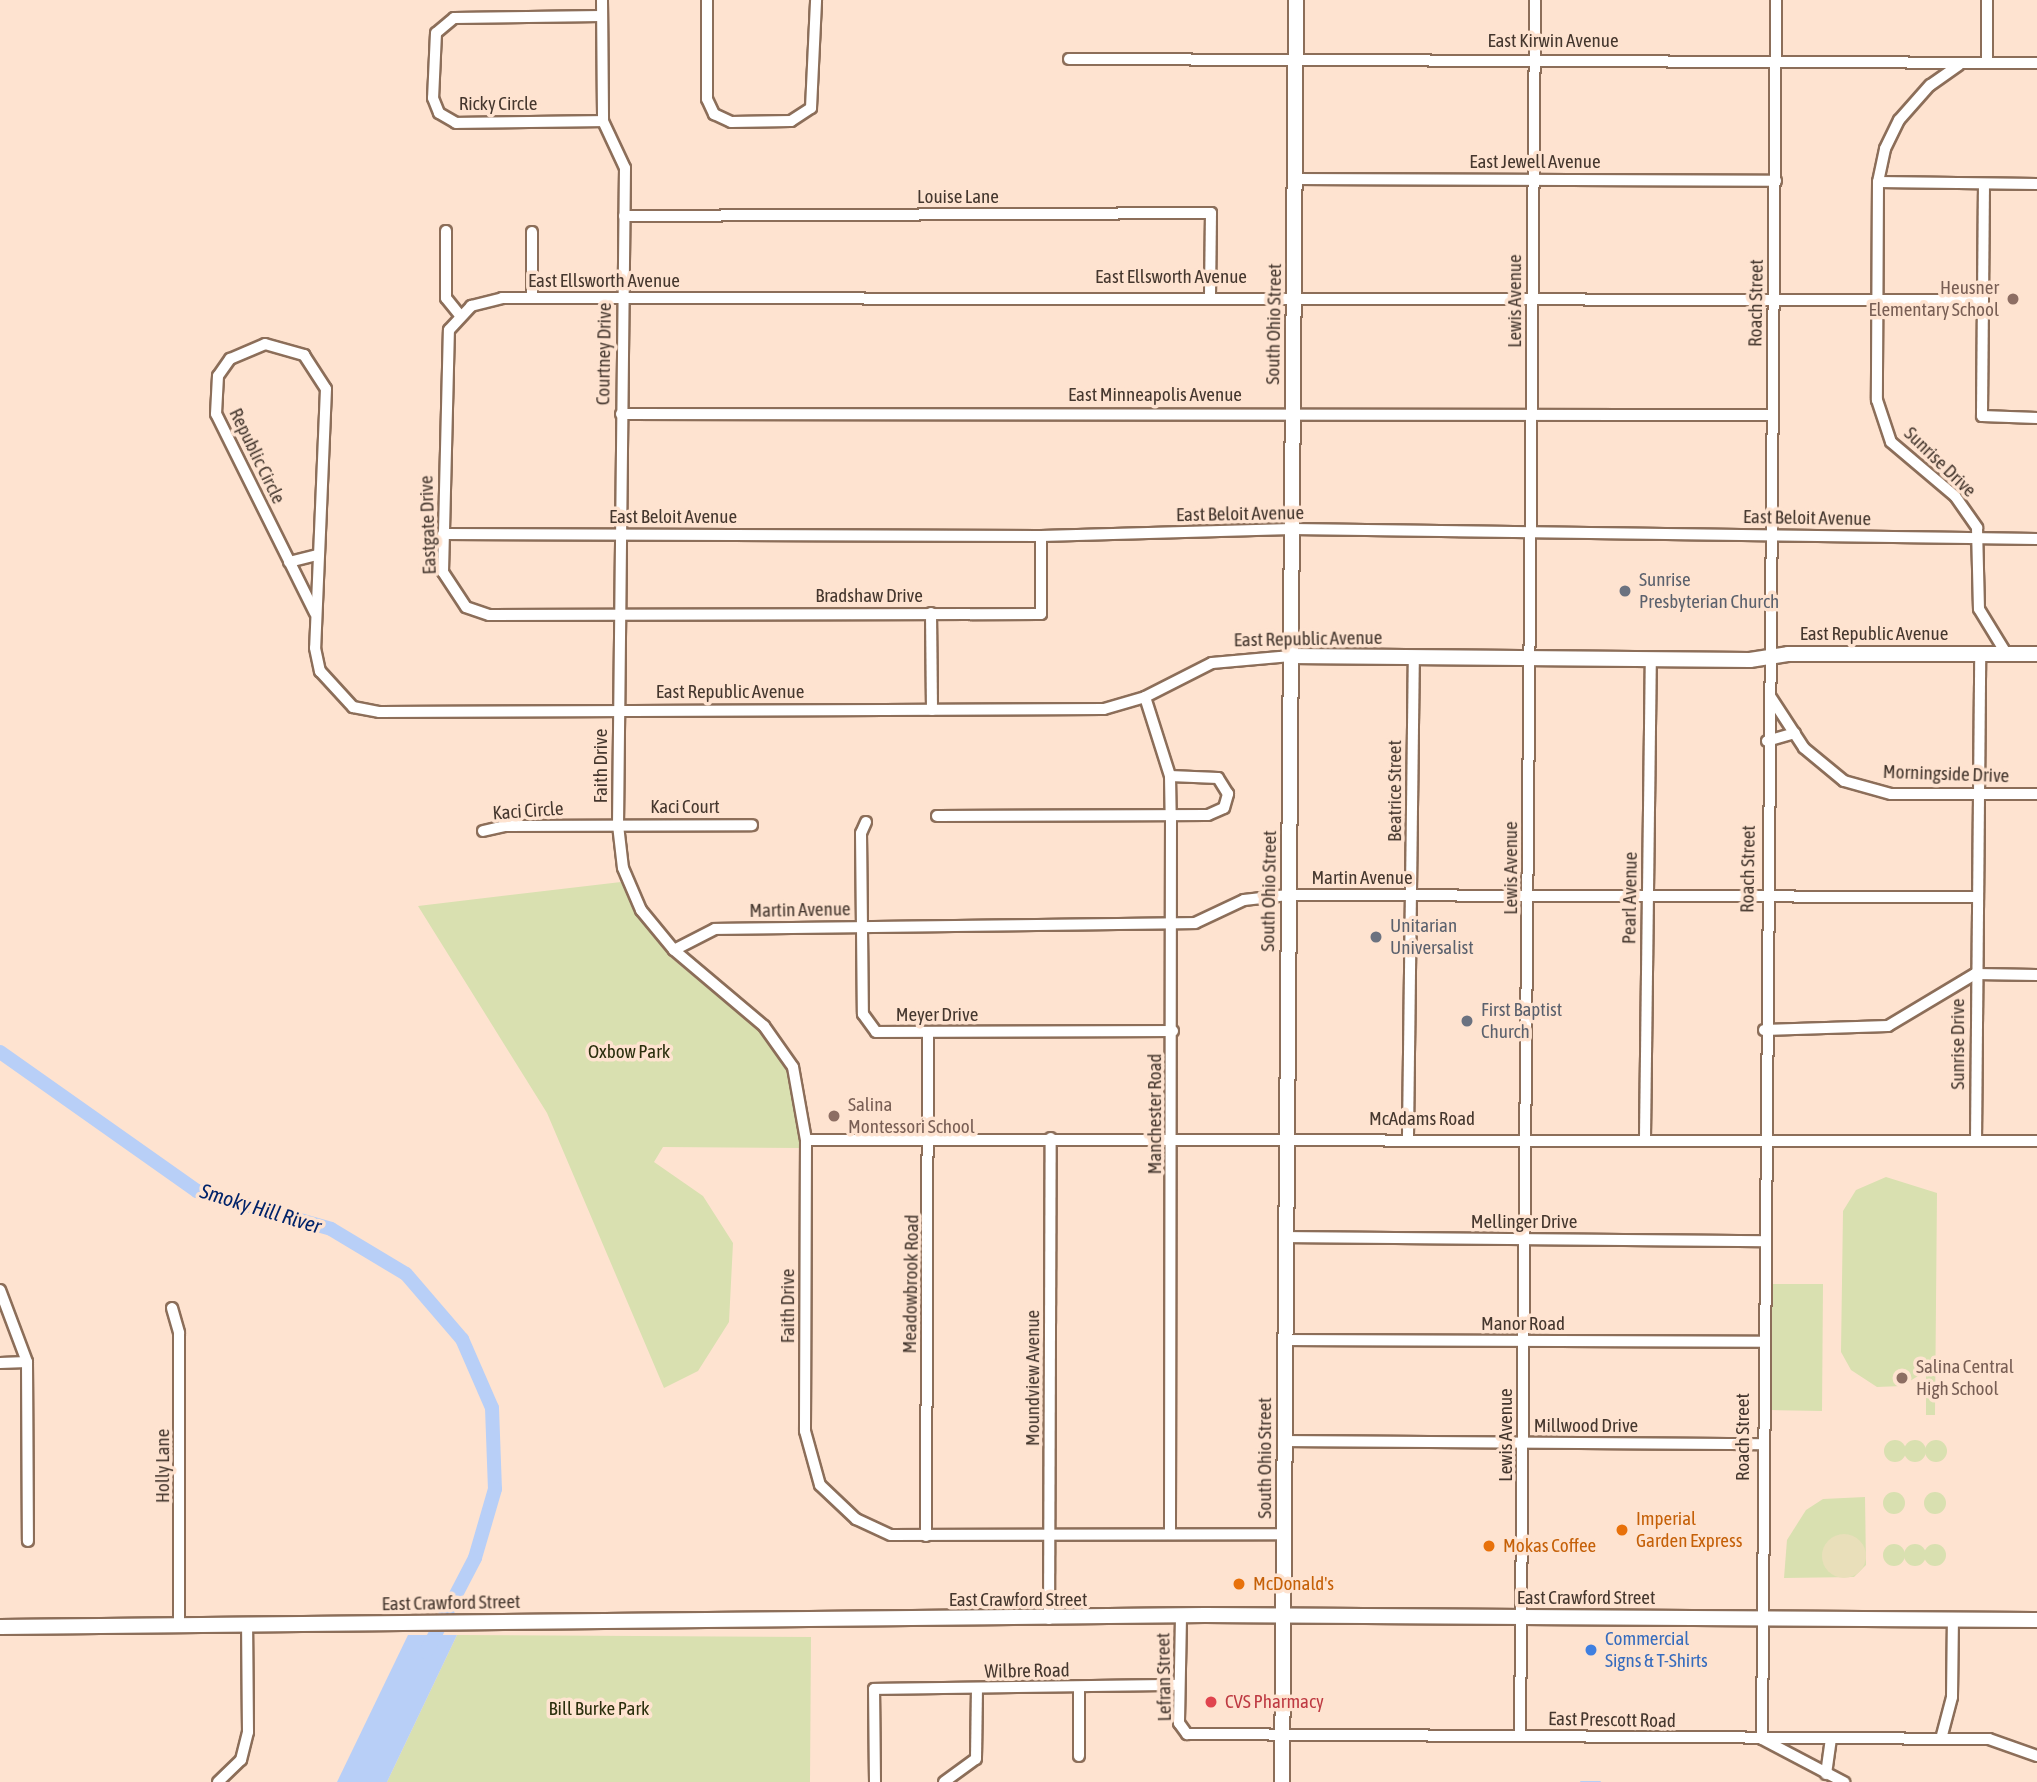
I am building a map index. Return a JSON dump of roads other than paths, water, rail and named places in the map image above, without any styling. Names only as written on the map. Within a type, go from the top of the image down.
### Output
[{"type":"main road","name":"South Ohio Street","points":[[1282,1782],[1296,0]]},
{"type":"main road","name":"East Republic Avenue","points":[[1291,656],[1651,659],[2037,654]]},
{"type":"main road","name":"East Crawford Street","points":[[0,1627],[1284,1615],[2037,1620]]},
{"type":"street","name":"Courtney Drive","points":[[602,0],[603,121],[625,168],[619,712]]},
{"type":"street","points":[[707,0],[706,99],[714,114],[731,122],[791,121],[811,108],[816,0]]},
{"type":"street","name":"Lewis Avenue","points":[[1520,1736],[1524,1617],[1523,1341],[1527,1137],[1535,0]]},
{"type":"street","name":"Roach Street","points":[[1762,1739],[1762,1140],[1772,535],[1776,0]]},
{"type":"street","points":[[1987,0],[1987,63]]},
{"type":"street","name":"Ricky Circle","points":[[601,16],[454,18],[436,33],[433,98],[439,113],[456,123],[603,121]]},
{"type":"street","name":"East Kirwin Avenue","points":[[1069,59],[1296,57],[1775,60],[1959,65],[2037,63]]},
{"type":"street","name":"Sunrise Drive","points":[[1959,65],[1930,85],[1899,120],[1878,181],[1877,400],[1884,429],[1906,458],[1955,496],[1978,538],[1979,609],[2006,653]]},
{"type":"street","name":"East Jewell Avenue","points":[[1295,179],[1776,181]]},
{"type":"street","points":[[1878,181],[2037,184]]},
{"type":"street","points":[[1984,184],[1982,416],[2037,418]]},
{"type":"street","name":"Louise Lane","points":[[624,216],[1211,213],[1210,294]]},
{"type":"street","points":[[446,231],[446,298],[459,314]]},
{"type":"street","points":[[531,298],[532,232]]},
{"type":"street","name":"East Ellsworth Avenue","points":[[459,314],[486,299],[531,298],[1294,294],[1981,300]]},
{"type":"street","name":"Eastgate Drive","points":[[459,314],[444,348],[443,572],[466,607],[489,615],[620,615]]},
{"type":"street","name":"Republic Circle","points":[[315,613],[219,421],[214,395],[230,359],[265,344],[304,355],[326,389],[315,613],[320,671],[332,691],[352,707],[379,712]]},
{"type":"street","name":"East Minneapolis Avenue","points":[[621,414],[1292,412],[1773,415]]},
{"type":"street","name":"East Beloit Avenue","points":[[443,534],[1041,536],[1292,529],[2037,539]]},
{"type":"street","name":"Bradshaw Drive","points":[[620,615],[1041,614],[1041,536]]},
{"type":"street","points":[[289,562],[318,555]]},
{"type":"street","points":[[932,613],[932,710]]},
{"type":"street","name":"Sunrise Drive","points":[[1976,1140],[1975,974],[1980,793],[1980,653]]},
{"type":"street","name":"East Republic Avenue","points":[[379,712],[1104,709],[1144,697],[1212,663],[1291,656]]},
{"type":"street","name":"Beatrice Street","points":[[1408,1136],[1414,657]]},
{"type":"street","name":"Pearl Avenue","points":[[1644,1137],[1651,659]]},
{"type":"street","name":"Morningside Drive","points":[[1770,695],[1795,733],[1844,781],[1891,794],[2037,794]]},
{"type":"street","name":"Manchester Road","points":[[1144,697],[1170,776],[1173,1137],[1170,1534]]},
{"type":"street","name":"Faith Drive","points":[[619,712],[618,825],[623,868],[641,910],[674,950],[764,1026],[786,1056],[804,1103],[808,1454],[820,1485],[856,1519],[891,1535],[1284,1534]]},
{"type":"street","points":[[1767,741],[1784,731],[1795,733]]},
{"type":"street","points":[[937,816],[1217,813],[1228,794],[1211,776],[1170,776]]},
{"type":"street","name":"Meyer Drive","points":[[866,822],[861,833],[869,1027],[928,1033],[1172,1031]]},
{"type":"street","name":"Kaci Court","points":[[618,825],[752,825]]},
{"type":"street","name":"Kaci Circle","points":[[483,831],[618,825]]},
{"type":"street","name":"Martin Avenue","points":[[674,950],[715,929],[1195,923],[1244,900],[1288,895],[1765,899],[1977,897]]},
{"type":"street","points":[[1764,1030],[1888,1026],[1975,974],[2037,975]]},
{"type":"street","name":"Meadowbrook Road","points":[[926,1536],[930,1139],[928,1033]]},
{"type":"street","name":"McAdams Road","points":[[806,1140],[1408,1136],[2037,1141]]},
{"type":"street","name":"Moundview Avenue","points":[[1049,1619],[1051,1138]]},
{"type":"street","name":"Mellinger Drive","points":[[1285,1237],[1762,1241]]},
{"type":"street","points":[[0,1290],[27,1362],[28,1541]]},
{"type":"street","name":"Holly Lane","points":[[172,1308],[179,1333],[179,1626]]},
{"type":"street","name":"Manor Road","points":[[1285,1340],[1762,1342]]},
{"type":"street","points":[[0,1363],[27,1362]]},
{"type":"street","name":"Millwood Drive","points":[[1285,1441],[1761,1444]]},
{"type":"street","name":"Lefran Street","points":[[1181,1617],[1179,1723],[1187,1734]]},
{"type":"street","points":[[1941,1739],[1952,1697],[1953,1620]]},
{"type":"street","points":[[218,1782],[241,1760],[248,1732],[247,1625]]},
{"type":"street","name":"Wilbre Road","points":[[875,1782],[874,1689],[1180,1685]]},
{"type":"street","points":[[1079,1688],[1079,1756]]},
{"type":"street","points":[[944,1782],[976,1759],[977,1689]]},
{"type":"street","name":"East Prescott Road","points":[[1187,1734],[1989,1739],[2037,1756]]},
{"type":"street","points":[[1762,1739],[1844,1782]]},
{"type":"street","points":[[1826,1774],[1831,1739]]},
{"type":"water","points":[[408,1635],[457,1635],[387,1782],[337,1782]]},
{"type":"waterway","name":"Smoky Hill River","points":[[0,1052],[197,1191],[331,1229],[406,1274],[462,1339],[492,1408],[495,1489],[475,1558],[426,1652]]},
{"type":"waterway","points":[[1581,1782],[1600,1782]]},
{"type":"place","name":"Heusner Elementary School","points":[[2013,299]]},
{"type":"place","name":"Sunrise Presbyterian Church","points":[[1625,591]]},
{"type":"place","name":"Unitarian Universalist","points":[[1376,937]]},
{"type":"place","name":"First Baptist Church","points":[[1467,1021]]},
{"type":"place","name":"Salina Montessori School","points":[[834,1116]]},
{"type":"place","name":"Salina Central High School","points":[[1902,1378]]},
{"type":"place","name":"Imperial Garden Express","points":[[1622,1530]]},
{"type":"place","name":"Mokas Coffee","points":[[1489,1546]]},
{"type":"place","name":"McDonald's","points":[[1239,1584]]},
{"type":"place","name":"Commercial Signs & T-Shirts","points":[[1591,1650]]},
{"type":"place","name":"CVS Pharmacy","points":[[1211,1702]]},
{"type":"park label","name":"Oxbow Park","points":[[629,1052]]},
{"type":"park label","name":"Bill Burke Park","points":[[599,1709]]}]
